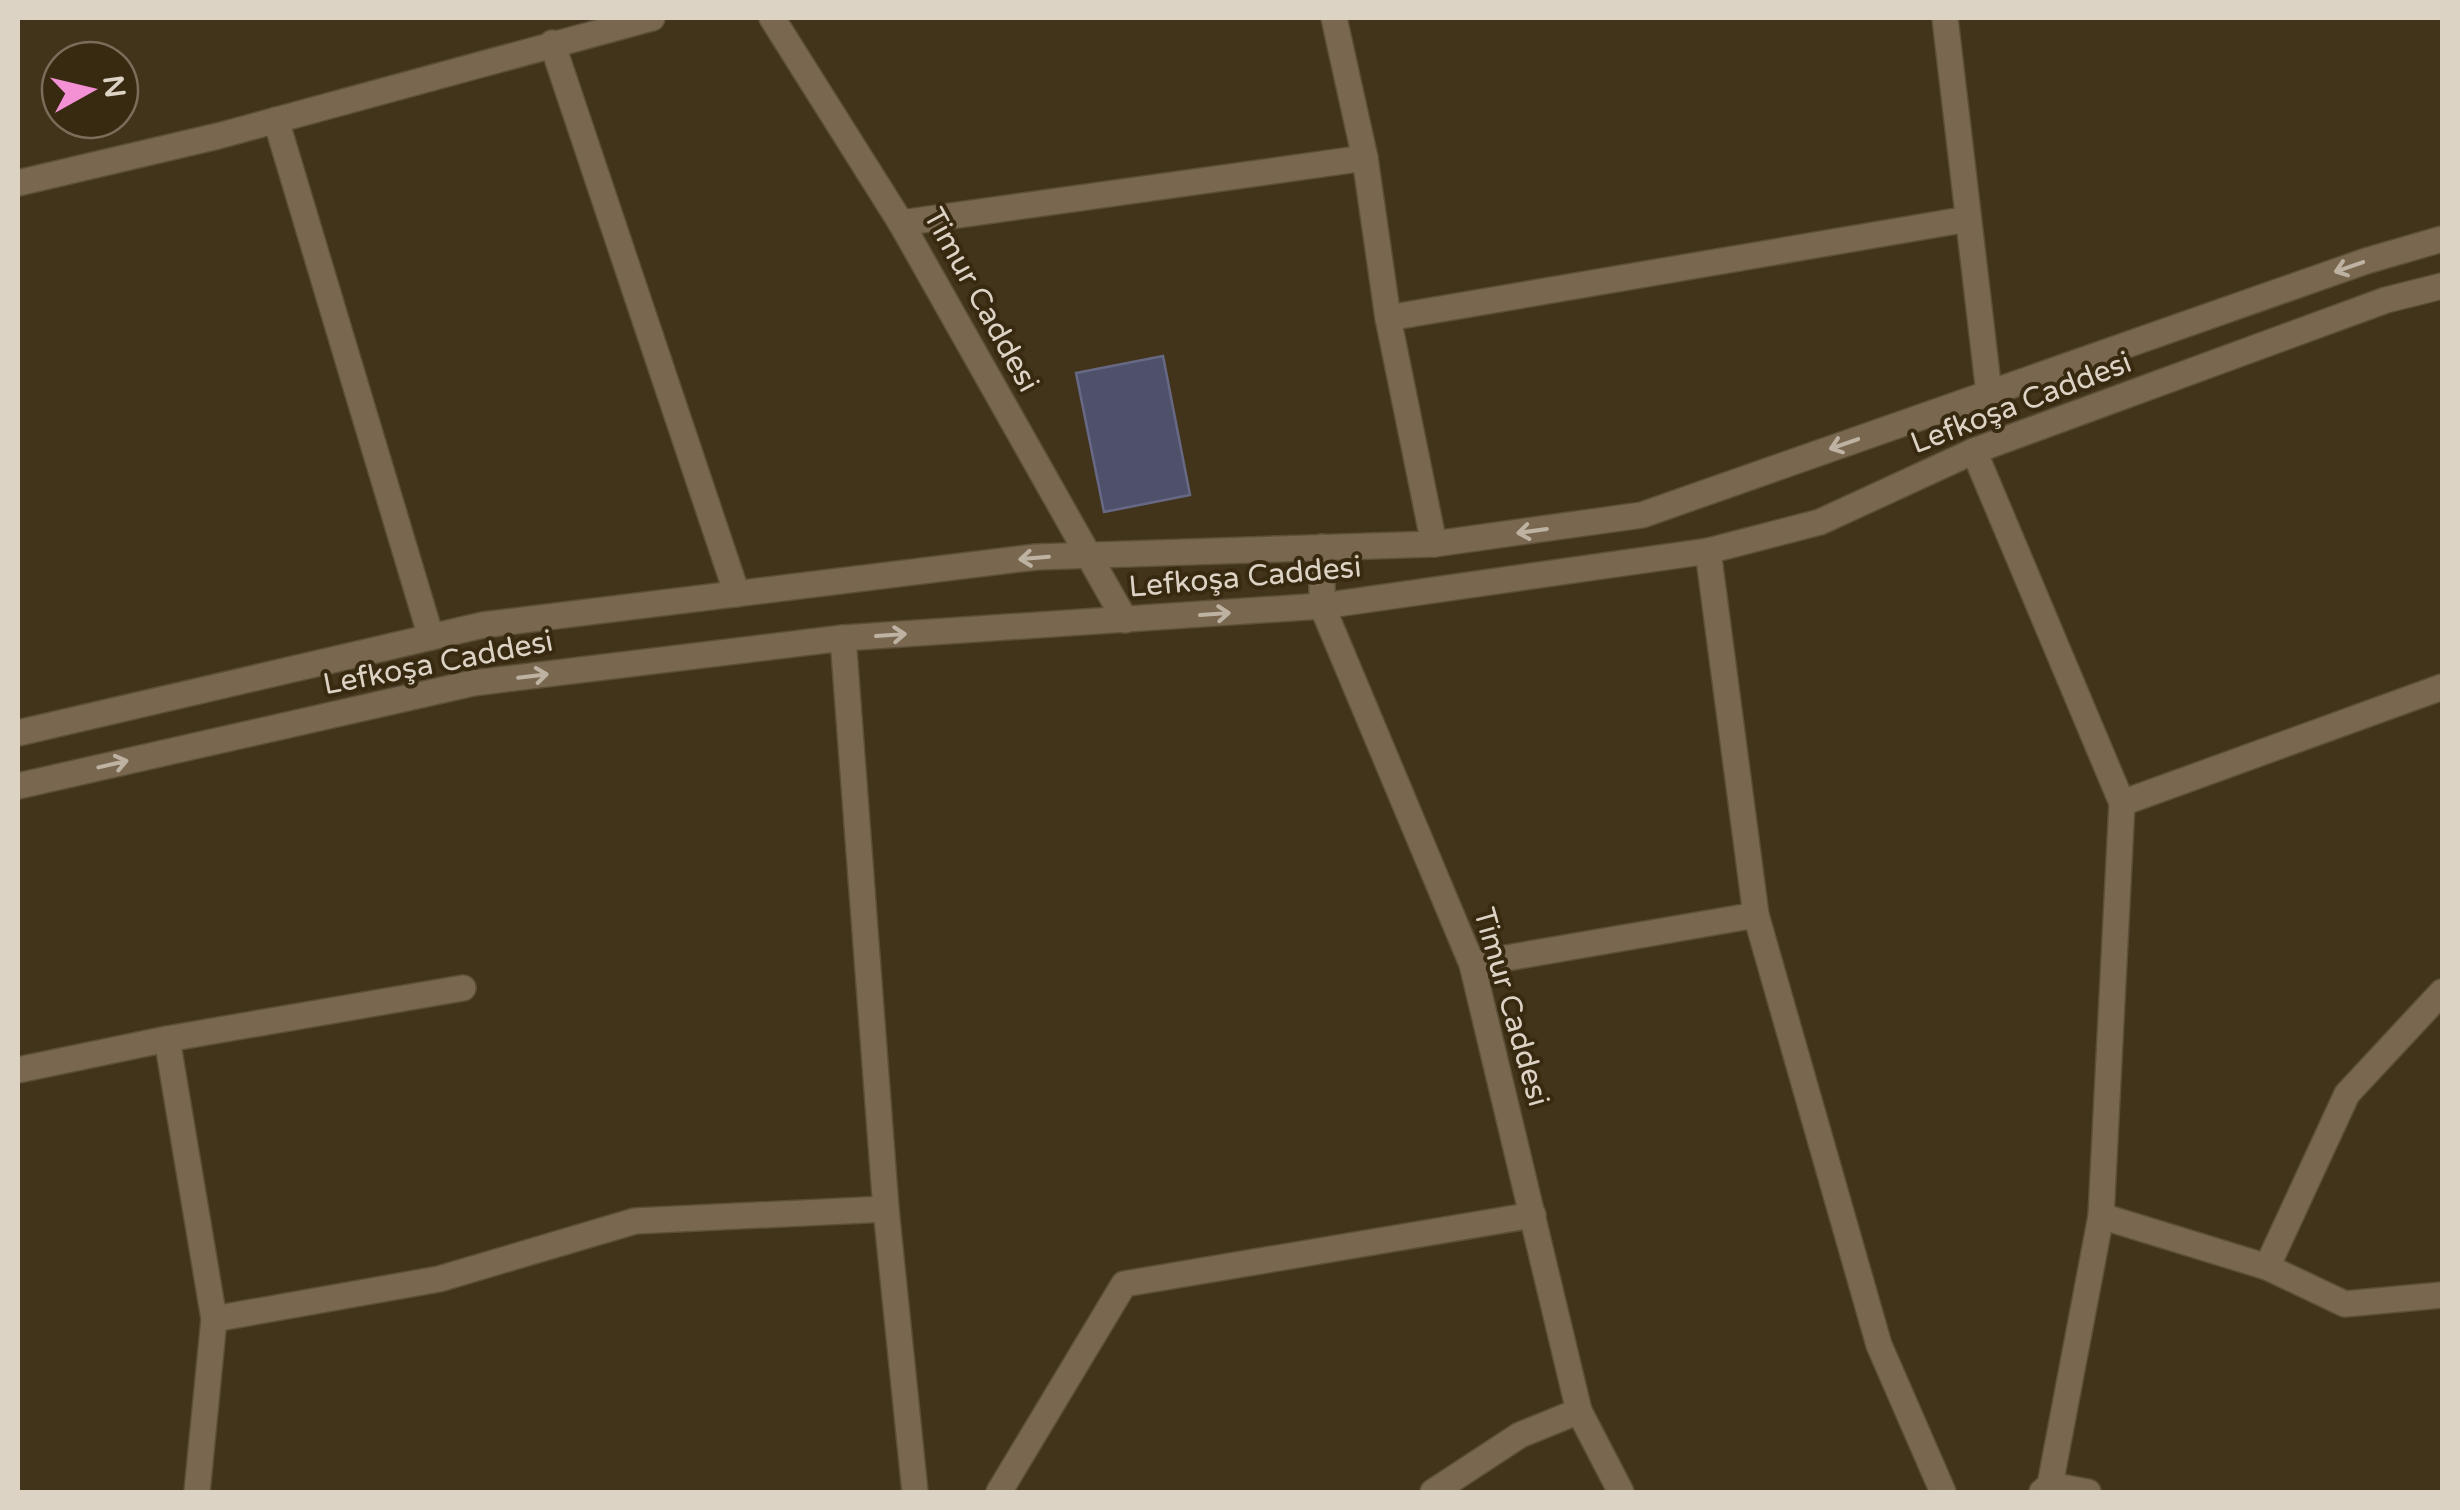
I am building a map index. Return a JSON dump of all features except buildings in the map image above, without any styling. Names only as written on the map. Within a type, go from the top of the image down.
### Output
[{"type":"street","points":[[18,183],[276,120],[652,18]]},
{"type":"street","name":"Timur Caddesi","points":[[772,18],[902,223],[1125,620]]},
{"type":"street","points":[[1334,18],[1365,158],[1388,318],[1434,544]]},
{"type":"street","points":[[1945,18],[1989,393]]},
{"type":"street","points":[[552,43],[736,594]]},
{"type":"street","points":[[276,120],[430,637]]},
{"type":"street","points":[[902,223],[1365,158]]},
{"type":"street","points":[[1388,318],[1968,219]]},
{"type":"street","points":[[18,733],[483,625],[1036,558],[1434,544],[1642,515],[2366,261],[2442,239]]},
{"type":"street","name":"Lefkoşa Caddesi","points":[[18,786],[474,683],[842,638],[1322,606],[1708,551],[1820,522],[1974,452],[2386,300],[2442,286]]},
{"type":"street","points":[[1974,452],[2122,803],[2101,1216],[2046,1489],[2088,1492]]},
{"type":"street","name":"Timur Caddesi","points":[[1322,547],[1322,606],[1472,964],[1578,1411],[1621,1492]]},
{"type":"street","points":[[1708,551],[1756,915],[1879,1344],[1943,1492]]},
{"type":"street","points":[[842,638],[886,1210],[915,1492]]},
{"type":"street","points":[[2122,803],[2442,687]]},
{"type":"street","points":[[1472,964],[1756,915]]},
{"type":"street","points":[[18,1070],[167,1039],[463,988]]},
{"type":"street","points":[[2267,1267],[2347,1094],[2442,992]]},
{"type":"street","points":[[167,1039],[214,1319],[198,1492]]},
{"type":"street","points":[[214,1319],[438,1279],[635,1221],[886,1210]]},
{"type":"street","points":[[998,1492],[1124,1284],[1533,1215]]},
{"type":"street","points":[[2101,1216],[2267,1267],[2345,1304],[2442,1295]]},
{"type":"street","points":[[1433,1492],[1520,1435],[1578,1411]]}]
